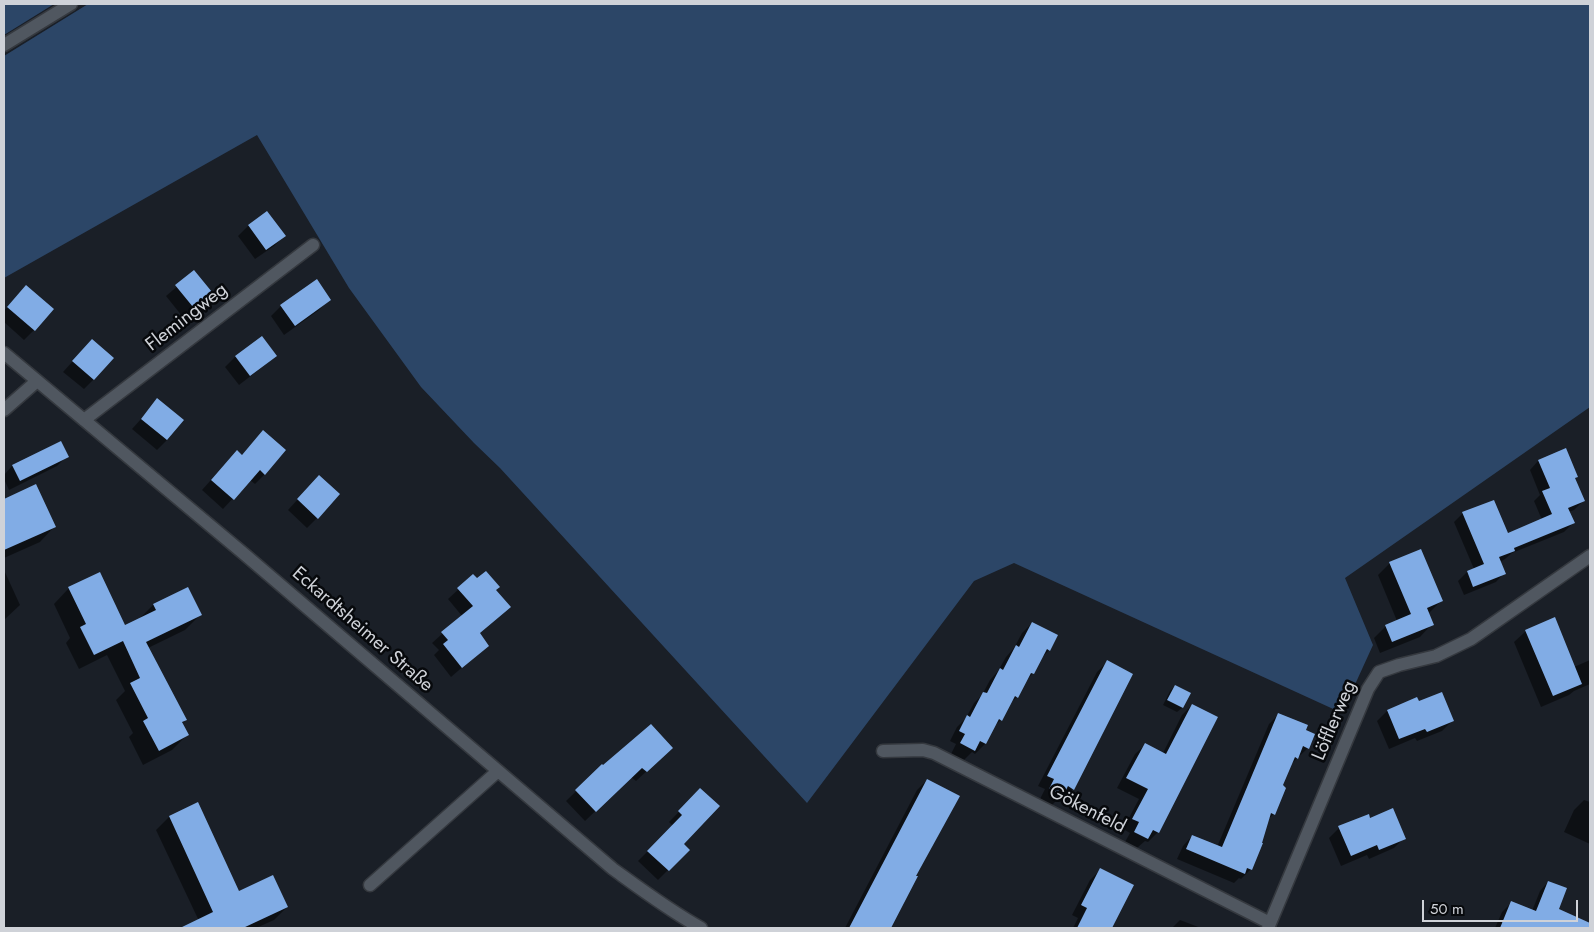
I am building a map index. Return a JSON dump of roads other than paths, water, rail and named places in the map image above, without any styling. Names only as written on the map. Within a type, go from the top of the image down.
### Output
[{"type":"street","points":[[4,45],[70,4]]},
{"type":"street","name":"Flemingweg","points":[[84,420],[313,245]]},
{"type":"street","name":"Eckardtsheimer Straße","points":[[4,353],[613,869],[700,928]]},
{"type":"street","points":[[4,410],[37,381]]},
{"type":"street","name":"Löfflerweg","points":[[1269,926],[1368,689],[1380,672],[1399,665],[1436,656],[1470,639],[1590,556]]},
{"type":"street","name":"Gökenfeld","points":[[883,751],[917,750],[934,753],[1269,926]]},
{"type":"street","points":[[370,885],[498,771]]}]
